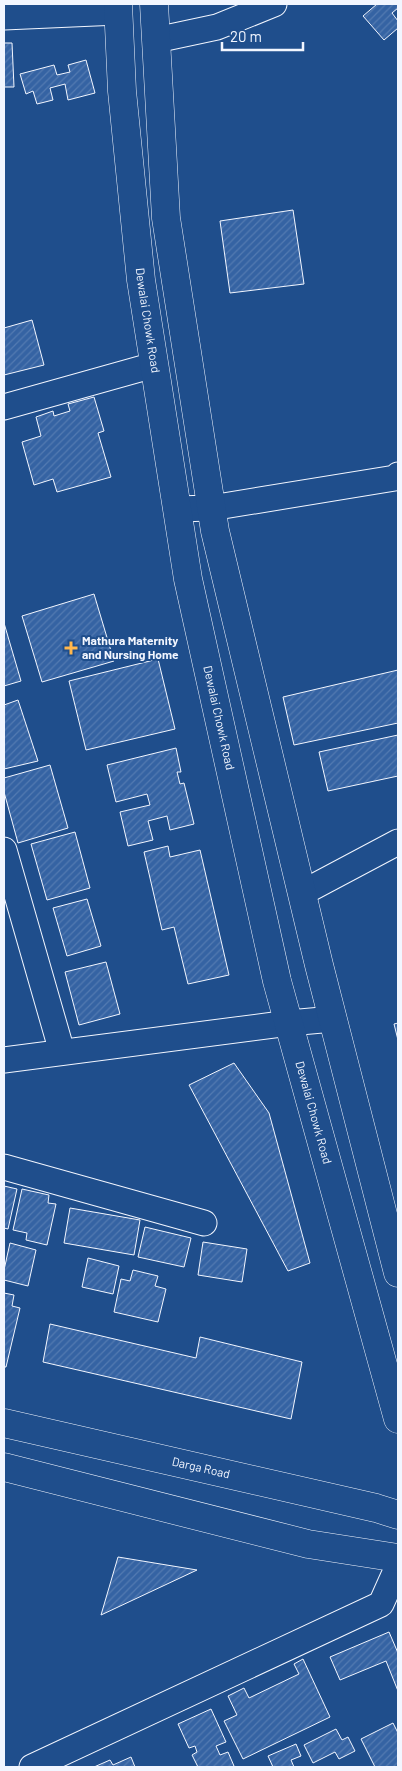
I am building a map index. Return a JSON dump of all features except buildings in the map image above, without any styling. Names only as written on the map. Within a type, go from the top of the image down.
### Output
[{"type":"main road","points":[[154,4],[166,218],[217,540],[333,1019],[398,1273]]},
{"type":"main road","name":"Dewalai Chowk Road","points":[[118,8],[123,100],[141,280],[188,580],[277,981],[398,1419]]},
{"type":"main road","name":"Darga Road","points":[[4,1423],[376,1508],[398,1516]]},
{"type":"main road","points":[[4,1467],[308,1544],[398,1558]]},
{"type":"street","points":[[156,40],[217,27],[274,4]]},
{"type":"street","points":[[4,17],[118,8]]},
{"type":"street","points":[[4,406],[154,365]]},
{"type":"street","points":[[177,509],[211,508],[395,478],[398,475]]},
{"type":"street","points":[[302,893],[398,842]]},
{"type":"street","points":[[4,855],[62,1052]]},
{"type":"street","points":[[4,1060],[333,1019]]},
{"type":"street","points":[[4,1167],[204,1223]]},
{"type":"street","points":[[32,1767],[381,1604],[398,1566]]},
{"type":"place","name":"Mathura Maternity and Nursing Home","points":[[71,648]]}]
